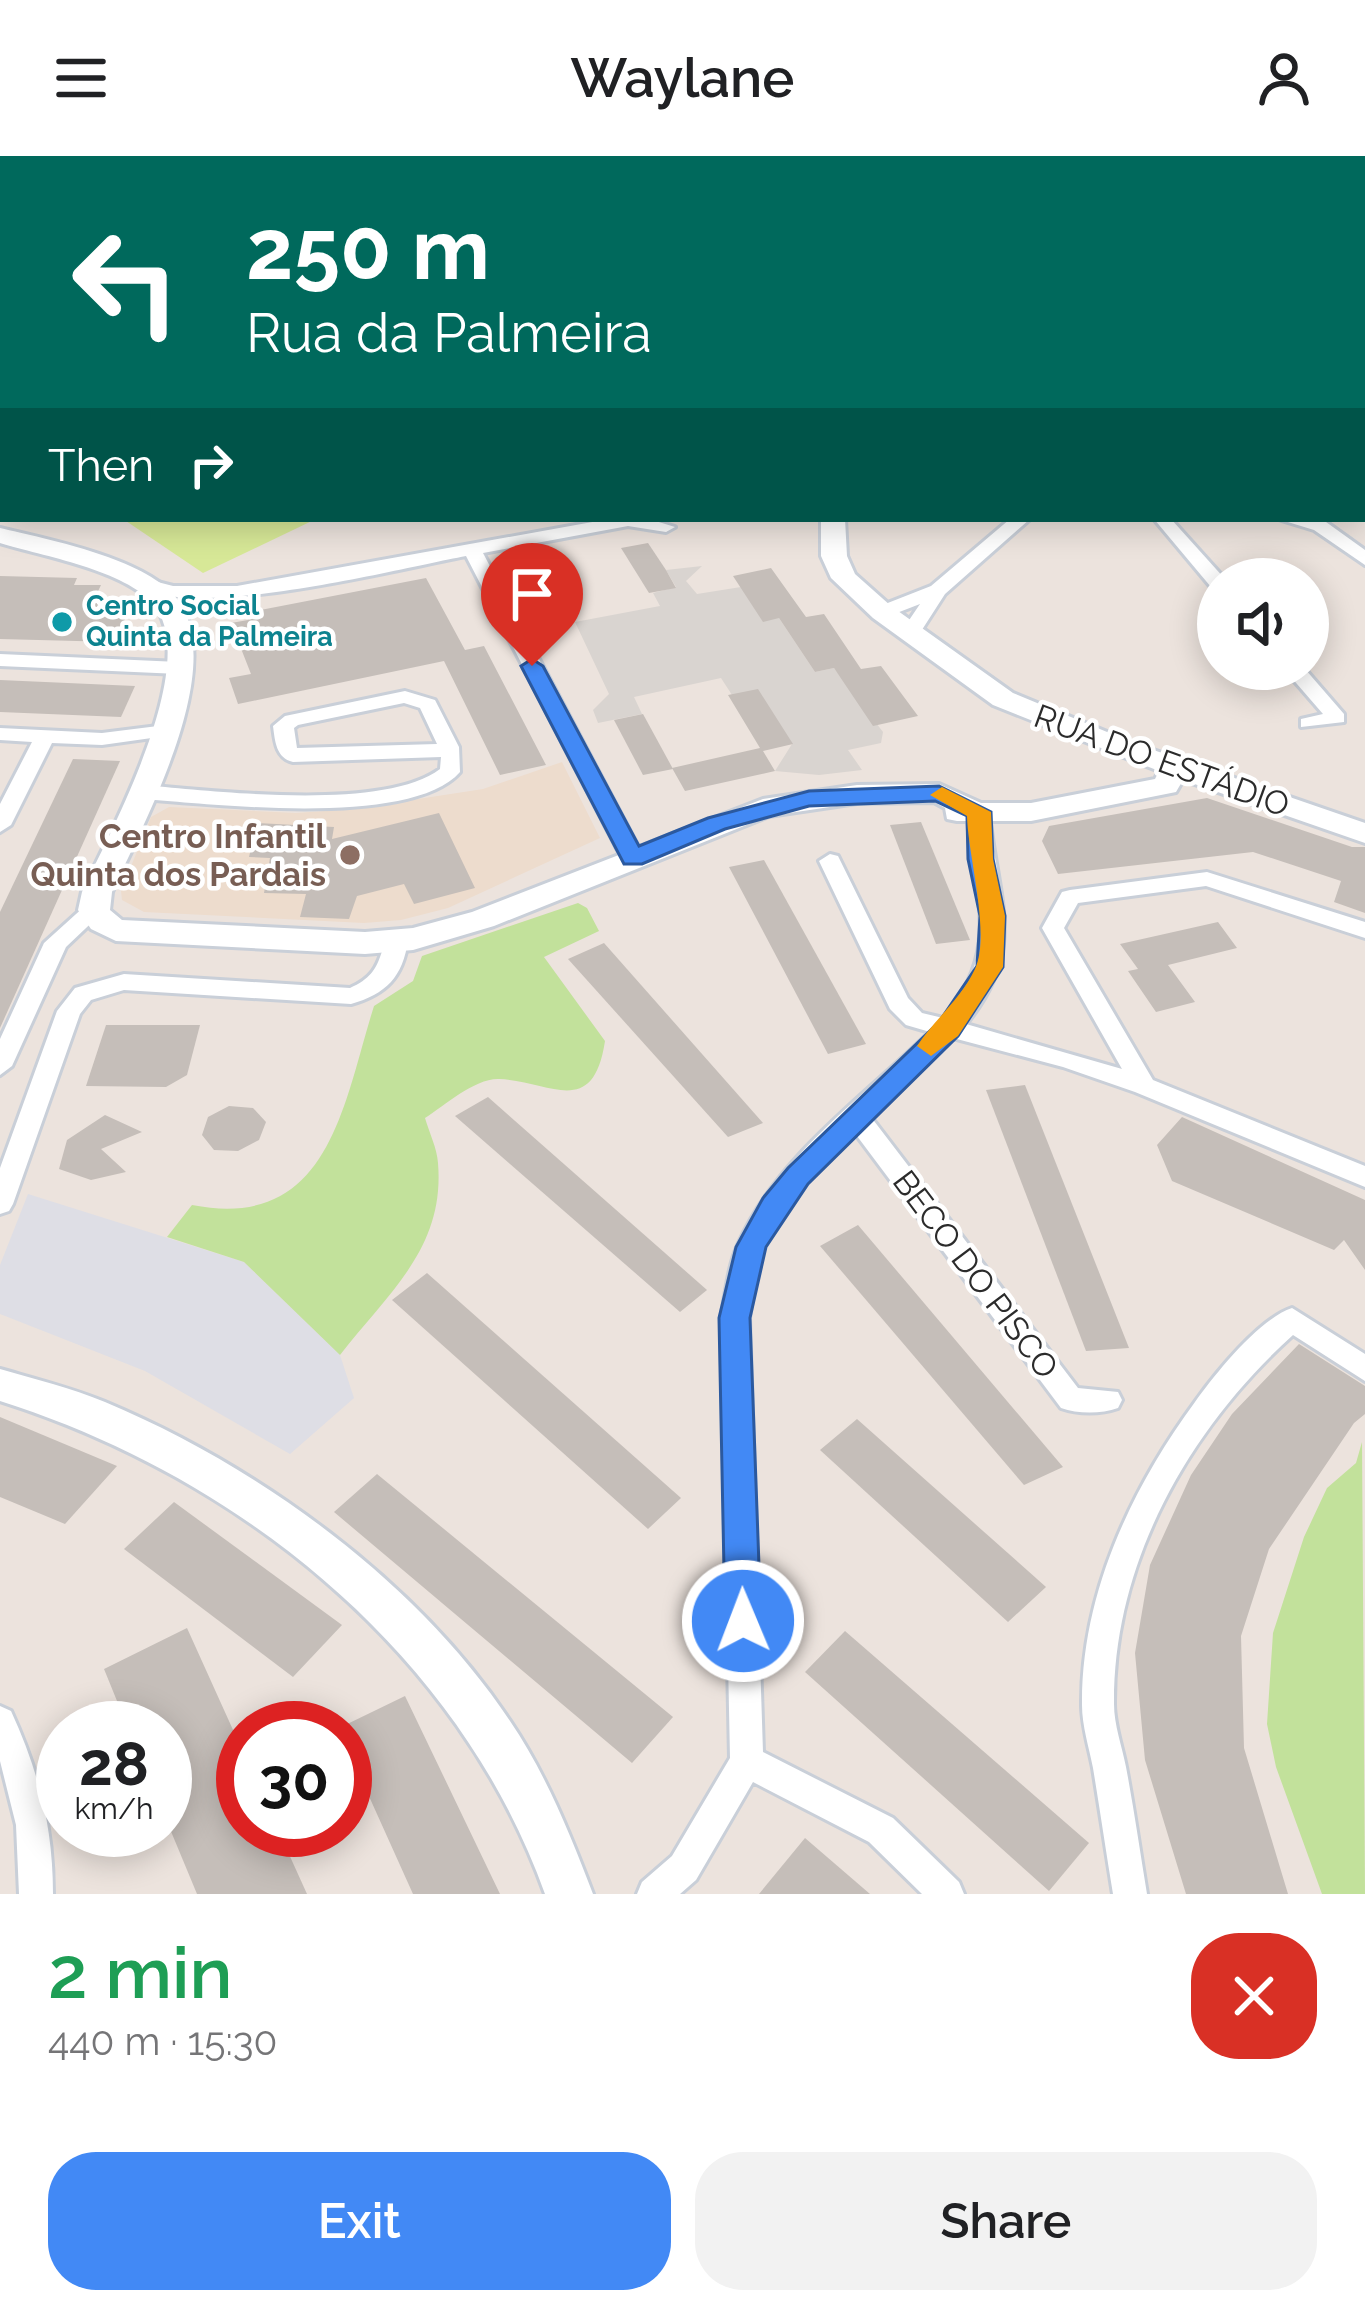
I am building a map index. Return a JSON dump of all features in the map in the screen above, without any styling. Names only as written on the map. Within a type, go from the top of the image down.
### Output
[{"type":"street","points":[[0,535],[140,584],[173,592],[205,592],[281,584],[623,522]]},
{"type":"street","points":[[634,522],[666,527]]},
{"type":"street","name":"RUA DO ESTÁDIO","points":[[832,522],[833,556],[844,578],[1003,699],[1040,718],[1365,832]]},
{"type":"street","points":[[911,632],[938,590],[1017,522]]},
{"type":"street","points":[[1164,522],[1197,560]]},
{"type":"street","points":[[1302,522],[1321,526],[1365,559]]},
{"type":"street","points":[[472,550],[633,858]]},
{"type":"street","points":[[0,1066],[56,943],[94,910],[97,892],[162,741],[179,668],[181,629],[170,605],[140,584]]},
{"type":"street","points":[[181,629],[198,605],[281,584]]},
{"type":"street","points":[[882,611],[938,590]]},
{"type":"street","points":[[0,660],[179,668]]},
{"type":"street","points":[[1308,723],[1337,718],[1312,690]]},
{"type":"street","points":[[142,792],[325,801],[388,798],[431,789],[449,775],[452,764],[448,750],[428,704],[405,698],[292,720],[283,726],[287,749],[293,756],[448,750]]},
{"type":"street","points":[[0,734],[162,741]]},
{"type":"street","points":[[0,825],[45,736]]},
{"type":"street","points":[[94,910],[116,930],[139,933],[397,940],[483,919],[764,808],[809,799],[897,794],[952,812],[1031,812],[1166,786],[1175,767]]},
{"type":"street","points":[[654,1894],[684,1868],[747,1761],[735,1318],[751,1247],[774,1206],[948,1029],[990,967],[992,916],[980,859],[979,812]]},
{"type":"street","points":[[830,861],[898,1004],[914,1018],[1144,1086],[1360,1176]]},
{"type":"street","points":[[1144,1086],[1053,928],[1070,897],[1207,879],[1365,930]]},
{"type":"street","points":[[0,1204],[70,1010],[83,994],[124,982],[351,996],[370,991],[385,979],[394,964],[397,940]]},
{"type":"street","name":"BECO DO PISCO","points":[[858,1118],[1071,1400],[1108,1400]]},
{"type":"street","points":[[1130,1894],[1098,1702],[1113,1581],[1153,1491],[1214,1400],[1265,1340],[1292,1318],[1365,1369]]},
{"type":"street","points":[[0,1385],[91,1414],[165,1450],[348,1574],[479,1713],[521,1781],[569,1894]]},
{"type":"street","points":[[0,1722],[16,1756],[37,1826],[36,1894]]},
{"type":"street","points":[[747,1761],[881,1830],[947,1894]]},
{"type":"shaded area","points":[[702,566],[686,581],[697,594],[741,587],[779,618],[815,672],[834,668],[883,732],[881,743],[848,750],[862,770],[819,775],[775,771],[792,744],[732,695],[721,678],[634,697],[642,714],[598,723],[593,710],[609,694],[575,622],[660,606],[653,593],[676,587],[666,570]]},
{"type":"shaded area","name":"Centro Infantil Quinta dos Pardais","points":[[562,762],[600,838],[448,908],[364,923],[144,912],[122,900],[121,891],[151,817],[169,807],[296,813],[353,809],[483,789]]},
{"type":"shaded area","points":[[28,1194],[244,1262],[340,1355],[354,1398],[290,1454],[145,1371],[0,1314],[0,1265]]},
{"type":"green space","points":[[127,522],[310,522],[203,573]]},
{"type":"green space","points":[[578,903],[587,908],[599,931],[544,957],[605,1041],[591,1081],[567,1090],[490,1080],[425,1118],[438,1163],[433,1220],[410,1267],[340,1355],[244,1262],[167,1237],[192,1205],[238,1208],[274,1199],[302,1180],[339,1119],[374,1006],[413,981],[422,956]]},
{"type":"green space","points":[[1362,1442],[1365,1894],[1322,1894],[1276,1767],[1267,1724],[1273,1633],[1304,1537],[1327,1488],[1356,1463]]},
{"type":"building","points":[[648,543],[676,588],[649,593],[621,548]]},
{"type":"building","points":[[545,562],[569,608],[543,613],[518,567]]},
{"type":"building","points":[[771,568],[806,617],[824,614],[861,669],[881,666],[918,716],[873,726],[834,668],[815,672],[779,618],[763,622],[733,576]]},
{"type":"building","name":"Centro Social Quinta da Palmeira","points":[[0,576],[77,578],[74,585],[101,585],[93,602],[132,603],[115,642],[0,639]]},
{"type":"building","points":[[426,578],[465,650],[484,646],[546,765],[500,775],[444,661],[238,704],[229,678],[251,674],[231,623],[248,620],[245,613]]},
{"type":"building","points":[[0,680],[135,686],[121,717],[0,712]]},
{"type":"building","points":[[758,689],[793,744],[763,751],[775,771],[685,791],[672,768],[760,748],[728,695]]},
{"type":"building","points":[[643,714],[673,769],[643,775],[614,720]]},
{"type":"building","points":[[73,759],[120,761],[0,1028],[0,912]]},
{"type":"building","points":[[1207,798],[1352,847],[1365,847],[1365,913],[1334,902],[1341,881],[1253,852],[1058,874],[1042,841],[1049,826]]},
{"type":"building","points":[[439,813],[475,888],[414,904],[404,884],[357,896],[349,919],[300,917],[306,894],[264,893],[270,858],[249,857],[257,823],[334,827],[332,839]]},
{"type":"building","points":[[921,822],[970,940],[936,944],[890,825]]},
{"type":"building","points":[[764,860],[866,1044],[828,1054],[729,867]]},
{"type":"building","points":[[1218,922],[1237,948],[1168,965],[1195,1002],[1156,1012],[1128,971],[1138,969],[1120,944]]},
{"type":"building","points":[[604,943],[763,1123],[728,1137],[568,959]]},
{"type":"building","points":[[106,1025],[200,1025],[187,1075],[166,1087],[86,1086]]},
{"type":"building","points":[[1025,1085],[1129,1348],[1086,1351],[986,1090]]},
{"type":"building","points":[[488,1097],[707,1290],[680,1312],[455,1116]]},
{"type":"building","points":[[229,1106],[253,1108],[266,1122],[259,1140],[238,1151],[214,1150],[202,1135],[208,1117]]},
{"type":"building","points":[[105,1115],[142,1132],[101,1149],[126,1172],[91,1180],[59,1169],[67,1140]]},
{"type":"building","points":[[1182,1117],[1365,1200],[1365,1270],[1344,1240],[1334,1250],[1172,1181],[1157,1145]]},
{"type":"building","points":[[858,1225],[1063,1467],[1024,1485],[820,1246]]},
{"type":"building","points":[[427,1273],[681,1498],[648,1529],[392,1300]]},
{"type":"building","points":[[1299,1344],[1365,1386],[1365,1414],[1354,1423],[1269,1549],[1241,1636],[1244,1748],[1288,1894],[1186,1894],[1145,1760],[1135,1653],[1150,1565],[1191,1475],[1232,1414]]},
{"type":"building","points":[[0,1417],[117,1466],[65,1524],[0,1497]]},
{"type":"building","points":[[857,1419],[1046,1587],[1008,1622],[820,1450]]},
{"type":"building","points":[[377,1474],[673,1717],[632,1763],[334,1512]]},
{"type":"building","points":[[174,1502],[342,1625],[293,1677],[124,1549]]},
{"type":"building","points":[[187,1628],[220,1701],[216,1701],[216,1857],[290,1857],[307,1894],[197,1894],[182,1857],[192,1857],[192,1701],[117,1701],[104,1669]]},
{"type":"building","points":[[845,1631],[1089,1843],[1049,1891],[805,1672]]},
{"type":"building","points":[[405,1696],[500,1894],[413,1894],[372,1803],[372,1712]]},
{"type":"building","points":[[805,1838],[870,1894],[759,1894]]},
{"type":"slow traffic","points":[[931,1046],[990,967],[992,916],[980,859],[979,812],[942,795]]},
{"type":"place","name":"Centro Social Quinta da Palmeira","points":[[62,622]]},
{"type":"place","name":"Centro Infantil Quinta dos Pardais","points":[[350,855]]},
{"type":"route","points":[[532,666],[633,858],[716,823],[809,799],[939,794],[979,812],[980,859],[992,916],[990,967],[948,1029],[798,1176],[751,1247],[735,1318],[743,1621]]}]
